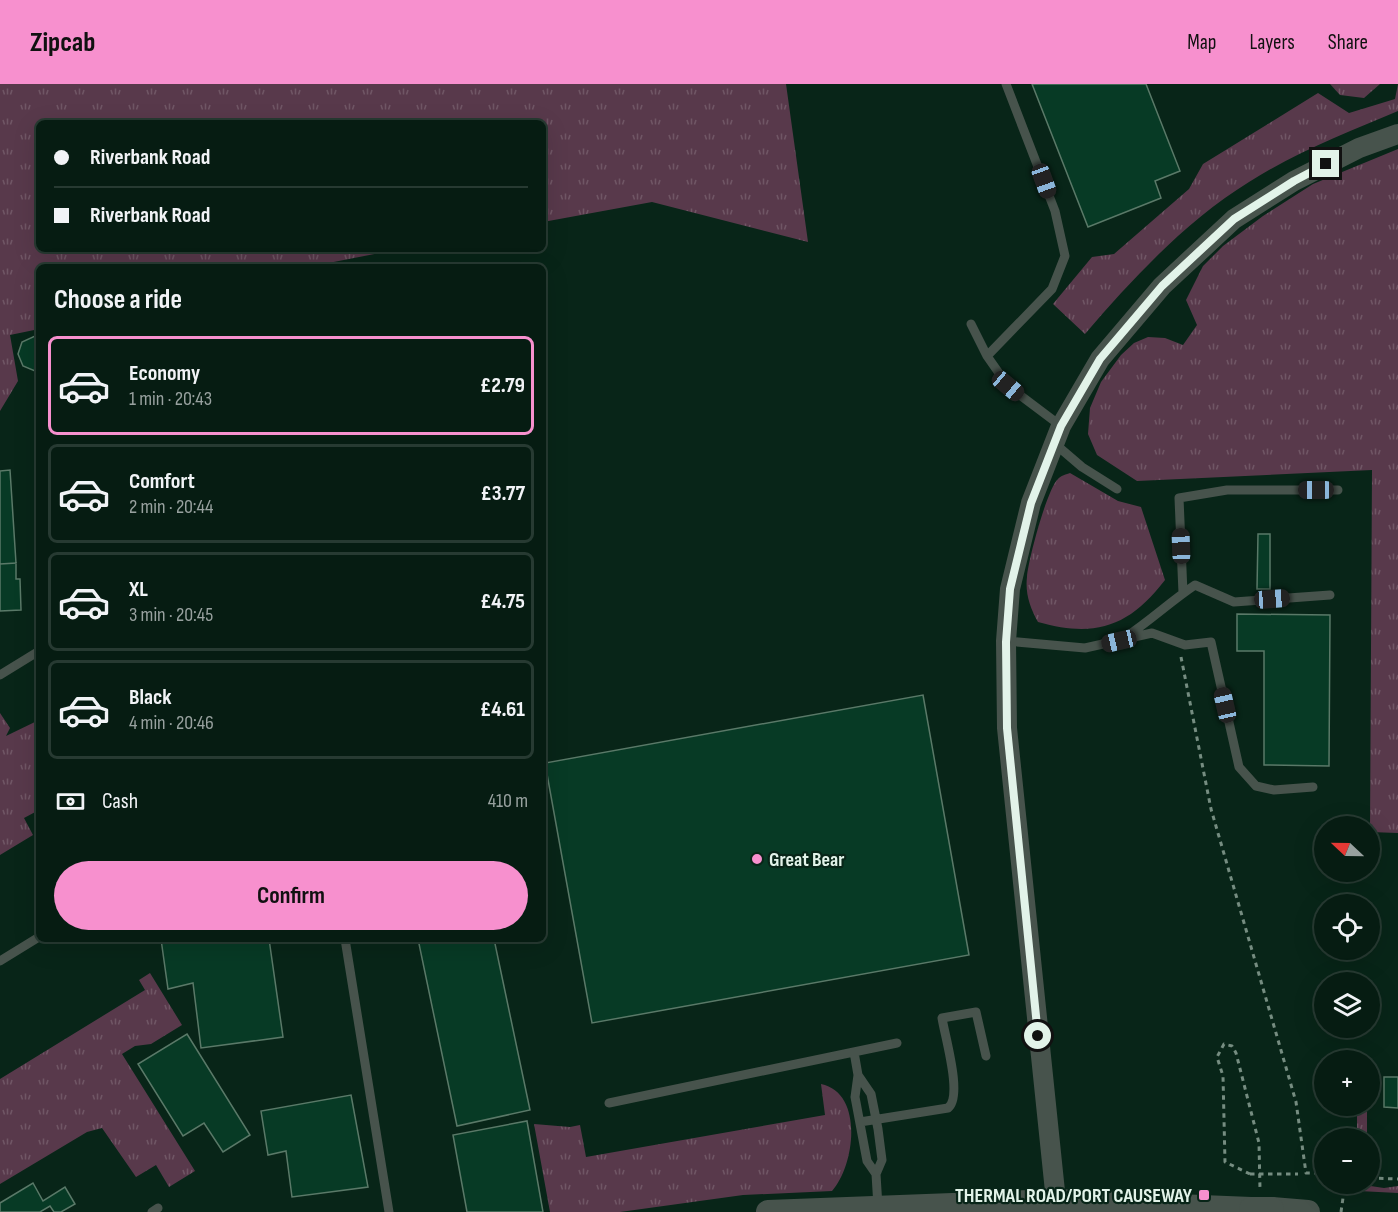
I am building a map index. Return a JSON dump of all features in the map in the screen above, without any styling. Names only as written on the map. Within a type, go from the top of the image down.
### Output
[{"type":"street","points":[[1056,1201],[1007,728],[1006,642],[1010,589],[1031,503],[1058,435],[1100,359],[1162,286],[1234,219],[1294,181],[1359,148],[1398,134]]},
{"type":"street","points":[[768,1212],[1008,1208],[1056,1201],[1265,1208],[1303,1212]]},
{"type":"lane","points":[[987,356],[1052,289],[1065,256],[1053,203],[1005,84]]},
{"type":"lane","points":[[970,324],[987,356],[1008,386],[1058,435],[1082,467],[1117,489]]},
{"type":"lane","points":[[1182,593],[1179,498],[1227,490],[1338,490]]},
{"type":"lane","points":[[1119,641],[1156,617],[1182,593],[1195,585],[1234,602],[1330,594]]},
{"type":"lane","points":[[1006,642],[1085,648],[1152,633],[1185,645],[1211,642],[1239,767],[1256,786],[1274,790],[1313,787]]},
{"type":"lane","points":[[0,675],[36,653]]},
{"type":"lane","points":[[0,961],[36,939]]},
{"type":"lane","points":[[345,942],[389,1212]]},
{"type":"lane","points":[[860,1122],[952,1106],[956,1093],[942,1018],[976,1012],[986,1056]]},
{"type":"lane","points":[[609,1103],[897,1043]]},
{"type":"lane","points":[[854,1052],[858,1075],[855,1097],[867,1161],[876,1174]]},
{"type":"lane","points":[[858,1075],[872,1094],[876,1119],[882,1160],[876,1174],[878,1210]]},
{"type":"path","points":[[1178,642],[1211,808],[1296,1101],[1306,1173]]},
{"type":"path","points":[[1265,1208],[1259,1143],[1236,1053],[1232,1046],[1224,1044],[1218,1057],[1223,1076],[1225,1162],[1250,1174],[1298,1174],[1314,1173]]},
{"type":"path","points":[[1380,1178],[1398,1179]]},
{"type":"path","points":[[1341,1212],[1344,1194]]},
{"type":"green space","points":[[0,84],[786,84],[808,242],[652,202],[546,221],[546,120],[36,120],[36,252],[385,252],[323,264],[36,264],[36,330],[10,335],[18,381],[0,411]]},
{"type":"green space","points":[[1330,84],[1380,84],[1364,98],[1340,95]]},
{"type":"green space","points":[[1398,84],[1398,111],[1304,152],[1267,171],[1226,197],[1161,252],[1085,334],[1053,304],[1092,257],[1114,254],[1189,189],[1203,164],[1318,93],[1349,113],[1395,99]]},
{"type":"green space","points":[[1398,149],[1398,833],[1380,832],[1380,816],[1370,816],[1372,470],[1137,481],[1097,455],[1088,434],[1090,408],[1101,382],[1121,355],[1134,343],[1148,337],[1165,338],[1183,345],[1197,325],[1186,300],[1203,266],[1223,246],[1263,216],[1313,184]]},
{"type":"green space","points":[[1070,473],[1118,501],[1141,507],[1165,580],[1138,609],[1109,625],[1077,629],[1038,622],[1027,595],[1028,569],[1044,510],[1058,479]]},
{"type":"green space","points":[[0,713],[10,728],[6,736],[36,721],[36,812],[24,818],[33,835],[0,855]]},
{"type":"green space","points":[[150,973],[182,1025],[151,1044],[135,1046],[122,1054],[195,1171],[169,1187],[156,1165],[136,1177],[102,1128],[87,1132],[0,1184],[0,1079],[145,990],[139,980]]},
{"type":"green space","points":[[821,1084],[835,1090],[844,1101],[851,1131],[846,1165],[832,1191],[743,1195],[620,1212],[550,1212],[534,1124],[570,1127],[580,1125],[586,1157],[825,1115]]},
{"type":"green space","points":[[1357,1116],[1367,1116],[1367,1128],[1357,1128]]},
{"type":"green space","points":[[1398,1186],[1398,1193],[1380,1192],[1380,1187]]},
{"type":"building","points":[[1032,84],[1146,84],[1180,171],[1155,181],[1161,198],[1088,227]]},
{"type":"building","points":[[36,336],[35,371],[23,366],[18,354],[22,342]]},
{"type":"building","points":[[10,470],[16,563],[0,564],[0,471]]},
{"type":"building","points":[[1258,534],[1270,534],[1270,589],[1257,589]]},
{"type":"building","points":[[16,563],[16,579],[20,579],[21,610],[0,611],[0,564]]},
{"type":"building","points":[[1237,614],[1330,615],[1329,766],[1264,765],[1264,651],[1237,651]]},
{"type":"building","name":"Great Bear","points":[[923,695],[969,955],[592,1023],[546,763]]},
{"type":"building","points":[[161,942],[269,942],[283,1037],[201,1048],[193,983],[168,989]]},
{"type":"building","points":[[419,942],[495,942],[530,1110],[457,1126]]},
{"type":"building","points":[[187,1034],[250,1135],[223,1152],[204,1123],[183,1136],[138,1064]]},
{"type":"building","points":[[1384,1077],[1398,1077],[1398,1108],[1384,1107]]},
{"type":"building","points":[[351,1095],[368,1187],[292,1197],[286,1151],[268,1155],[261,1111]]},
{"type":"building","points":[[527,1121],[543,1212],[467,1212],[453,1135]]},
{"type":"building","points":[[33,1183],[43,1201],[65,1187],[75,1204],[61,1212],[54,1212],[50,1206],[40,1212],[0,1212],[0,1203]]},
{"type":"place","name":"Great Bear","points":[[757,859]]},
{"type":"place","name":"THERMAL ROAD/PORT CAUSEWAY","points":[[1204,1195]]},
{"type":"route","points":[[1038,1036],[1007,728],[1006,642],[1010,589],[1031,503],[1061,426],[1100,359],[1162,286],[1234,219],[1294,181],[1326,164]]}]
